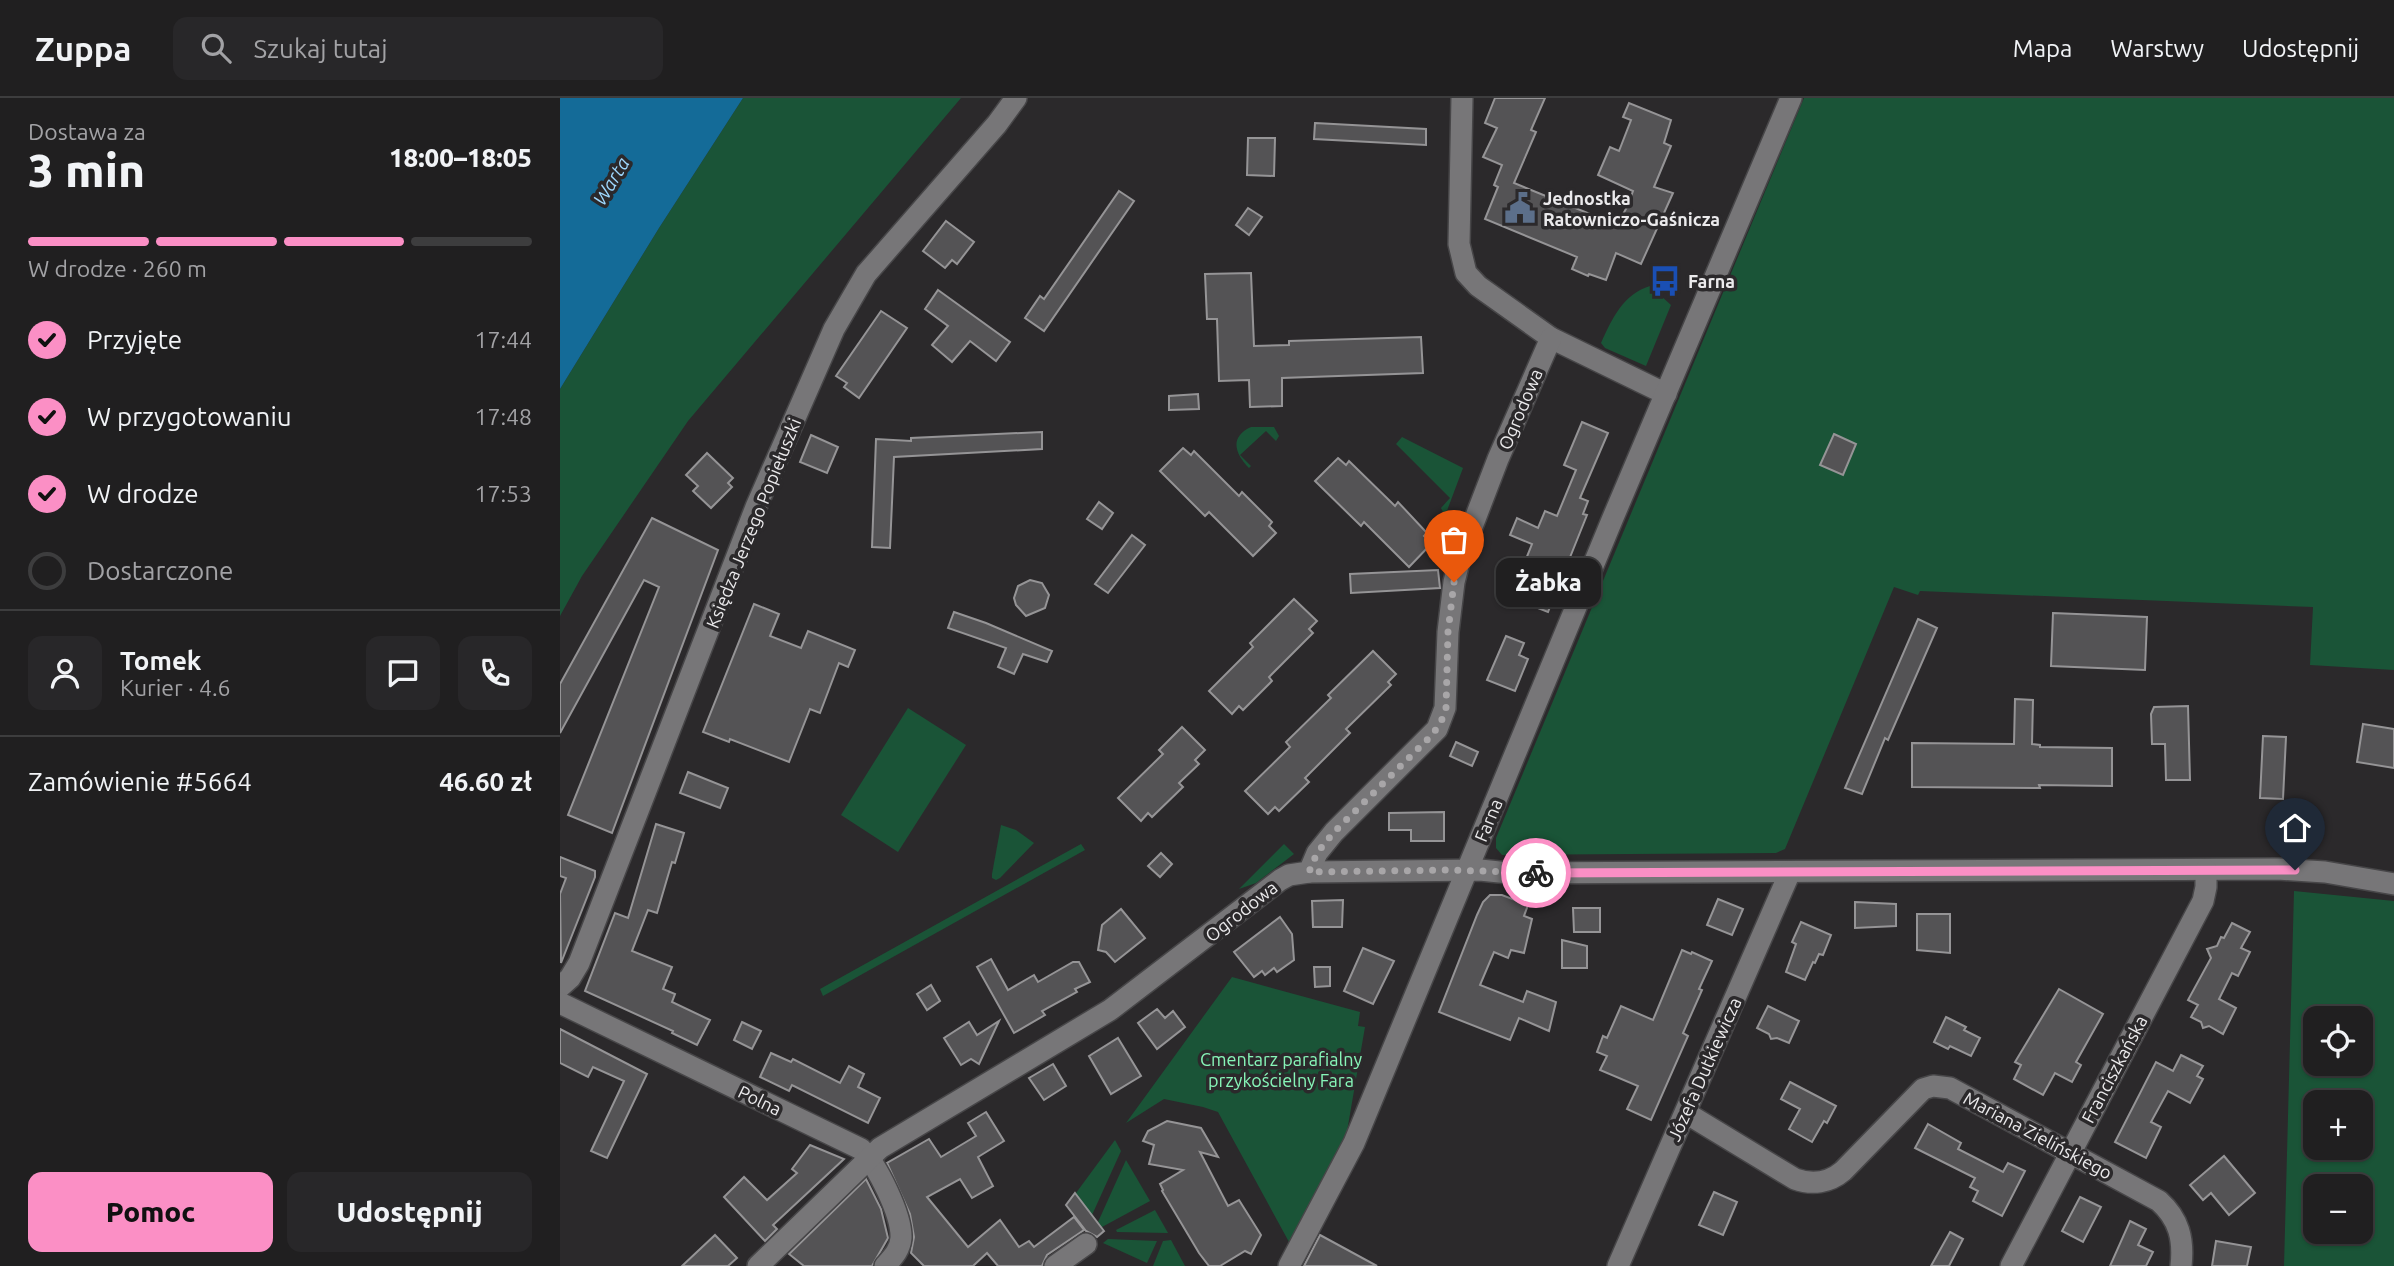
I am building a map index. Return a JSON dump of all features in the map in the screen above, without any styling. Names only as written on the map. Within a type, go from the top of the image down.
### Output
[{"type":"street","name":"Księdza Jerzego Popiełuszki","points":[[560,987],[570,978],[579,962],[757,508],[834,330],[866,274],[997,124],[1016,98]]},
{"type":"street","points":[[1462,98],[1459,244],[1466,273],[1478,286],[1551,338],[1666,394]]},
{"type":"street","name":"Farna","points":[[1289,1266],[1354,1143],[1791,98]]},
{"type":"street","name":"Ogrodowa","points":[[758,1266],[885,1144],[1119,1004],[1280,880],[1309,872],[1317,853],[1334,832],[1432,735],[1446,708],[1452,601],[1460,558],[1498,459],[1551,338]]},
{"type":"street","name":"Franciszkańska","points":[[2011,1266],[2203,901],[2206,870]]},
{"type":"street","points":[[1309,872],[2308,870],[2394,884]]},
{"type":"street","name":"Józefa Dutkiewicza","points":[[1618,1266],[1790,872]]},
{"type":"street","name":"Polna","points":[[560,1003],[855,1145],[868,1158],[897,1218],[901,1235],[892,1258]]},
{"type":"street","name":"Mariana Zielińskiego","points":[[1686,1113],[1795,1178],[1808,1183],[1821,1182],[1838,1175],[1923,1089],[1933,1086],[1955,1090],[2158,1201],[2165,1207],[2181,1234],[2181,1266]]},
{"type":"street","points":[[1055,1266],[1086,1244]]},
{"type":"green space","points":[[743,98],[961,98],[688,421],[582,576],[560,616],[560,389]]},
{"type":"green space","points":[[1804,98],[2394,98],[2394,670],[2310,665],[2313,607],[1920,591],[1918,595],[1894,587],[1785,849],[1776,853],[1502,855],[1496,848],[1496,838]]},
{"type":"green space","points":[[1650,286],[1671,305],[1646,366],[1605,348],[1601,343],[1614,317],[1626,301]]},
{"type":"green space","points":[[1251,427],[1274,427],[1279,436],[1276,441],[1266,431],[1240,455],[1251,466],[1249,468],[1240,457],[1236,446],[1239,436]]},
{"type":"green space","points":[[1402,437],[1463,468],[1445,516],[1441,508],[1450,498],[1396,444]]},
{"type":"green space","points":[[908,708],[966,745],[898,852],[841,815]]},
{"type":"green space","points":[[1001,825],[1016,830],[1034,843],[996,880],[992,878],[992,874]]},
{"type":"green space","points":[[1081,844],[1085,850],[823,996],[820,989]]},
{"type":"green space","points":[[1284,844],[1294,854],[1256,883],[1239,889]]},
{"type":"green space","points":[[2294,891],[2394,901],[2394,1266],[2284,1266]]},
{"type":"green space","name":"Cmentarz parafialny przykościelny Fara","points":[[1232,977],[1360,1012],[1358,1026],[1365,1027],[1345,1143],[1289,1242],[1218,1112],[1164,1099],[1126,1123]]},
{"type":"green space","points":[[1115,1140],[1121,1151],[1092,1215],[1076,1193]]},
{"type":"green space","points":[[1126,1160],[1150,1201],[1102,1227],[1098,1222]]},
{"type":"green space","points":[[1155,1210],[1168,1233],[1117,1232],[1116,1230]]},
{"type":"green space","points":[[1108,1239],[1157,1241],[1147,1263],[1103,1243]]},
{"type":"green space","points":[[1171,1240],[1185,1266],[1153,1266],[1163,1241]]},
{"type":"water","name":"Warta","points":[[560,98],[743,98],[560,389]]},
{"type":"building","points":[[1495,98],[1545,98],[1531,130],[1536,132],[1514,183],[1617,225],[1633,191],[1598,175],[1610,147],[1619,151],[1631,120],[1623,117],[1629,103],[1671,120],[1664,143],[1671,146],[1654,187],[1673,193],[1641,264],[1616,253],[1606,280],[1589,274],[1588,276],[1572,269],[1577,257],[1485,219],[1498,187],[1494,185],[1502,165],[1483,157],[1497,128],[1485,123]]},
{"type":"building","points":[[1315,123],[1426,129],[1426,145],[1314,139]]},
{"type":"building","points":[[1248,138],[1275,138],[1274,176],[1247,175]]},
{"type":"building","points":[[1119,191],[1134,201],[1044,331],[1025,318],[1040,296],[1044,299]]},
{"type":"building","points":[[1248,208],[1262,217],[1249,235],[1236,225]]},
{"type":"building","points":[[946,221],[974,242],[957,264],[952,260],[945,268],[923,251]]},
{"type":"building","points":[[1251,273],[1254,346],[1289,345],[1289,341],[1421,337],[1423,373],[1282,378],[1282,406],[1250,407],[1249,380],[1219,381],[1217,319],[1207,319],[1205,274]]},
{"type":"building","points":[[938,290],[1010,342],[996,361],[970,341],[952,362],[932,345],[948,326],[925,309]]},
{"type":"building","points":[[881,311],[907,328],[859,398],[844,387],[847,383],[836,376]]},
{"type":"building","points":[[1198,394],[1199,409],[1169,410],[1169,396]]},
{"type":"building","points":[[1582,422],[1608,433],[1580,498],[1588,501],[1583,514],[1587,515],[1548,612],[1520,601],[1528,583],[1518,579],[1532,544],[1510,535],[1517,518],[1538,528],[1545,511],[1557,516],[1576,470],[1564,465]]},
{"type":"building","points":[[1042,432],[1042,449],[894,457],[890,548],[872,547],[876,439],[911,441],[911,438]]},
{"type":"building","points":[[1834,434],[1856,444],[1843,475],[1820,465]]},
{"type":"building","points":[[811,435],[838,447],[827,473],[800,462]]},
{"type":"building","points":[[1183,448],[1191,455],[1194,451],[1239,496],[1242,492],[1272,522],[1269,526],[1276,533],[1253,556],[1209,512],[1205,516],[1160,471]]},
{"type":"building","points":[[707,453],[733,478],[728,483],[732,487],[711,508],[693,491],[698,486],[686,475]]},
{"type":"building","points":[[1338,458],[1346,465],[1349,461],[1395,506],[1398,502],[1427,533],[1424,536],[1432,543],[1409,567],[1364,522],[1361,526],[1315,481]]},
{"type":"building","points":[[1099,502],[1113,513],[1102,529],[1087,519]]},
{"type":"building","points":[[652,518],[718,550],[612,833],[568,815],[659,587],[644,580],[560,733],[560,684]]},
{"type":"building","points":[[1132,535],[1145,545],[1108,593],[1095,584]]},
{"type":"building","points":[[1438,570],[1440,588],[1351,593],[1350,574]]},
{"type":"building","points":[[1030,580],[1042,583],[1049,595],[1045,608],[1026,616],[1016,605],[1014,598],[1018,586]]},
{"type":"building","points":[[1294,599],[1317,621],[1309,629],[1313,633],[1269,677],[1272,681],[1243,710],[1239,706],[1232,714],[1209,691],[1253,647],[1250,643]]},
{"type":"building","points":[[754,604],[779,614],[770,636],[801,648],[808,631],[855,650],[848,667],[839,663],[820,713],[810,709],[789,762],[730,739],[729,742],[703,732]]},
{"type":"building","points":[[954,612],[1052,651],[1047,662],[1023,654],[1014,674],[998,667],[1006,648],[948,628]]},
{"type":"building","points":[[2053,613],[2147,617],[2145,670],[2051,666]]},
{"type":"building","points":[[1918,619],[1937,628],[1862,794],[1845,788]]},
{"type":"building","points":[[1506,636],[1524,643],[1519,655],[1528,659],[1515,691],[1487,680]]},
{"type":"building","points":[[1373,651],[1396,674],[1388,682],[1391,685],[1346,729],[1350,733],[1305,778],[1309,782],[1279,811],[1275,807],[1268,814],[1245,791],[1290,747],[1286,742],[1331,698],[1328,695]]},
{"type":"building","points":[[2015,699],[2033,700],[2032,744],[2040,747],[2112,748],[2112,786],[1912,787],[1912,743],[2014,744]]},
{"type":"building","points":[[2188,706],[2190,780],[2166,780],[2165,744],[2152,744],[2151,714],[2154,707]]},
{"type":"building","points":[[2363,724],[2394,729],[2394,768],[2357,762]]},
{"type":"building","points":[[1182,727],[1205,750],[1195,760],[1199,764],[1179,783],[1183,787],[1152,817],[1148,813],[1141,821],[1118,798],[1163,754],[1159,750]]},
{"type":"building","points":[[2263,736],[2286,737],[2283,799],[2260,798]]},
{"type":"building","points":[[1456,742],[1478,752],[1472,766],[1450,756]]},
{"type":"building","points":[[688,772],[728,788],[720,808],[680,793]]},
{"type":"building","points":[[1444,812],[1444,841],[1411,841],[1411,830],[1389,830],[1389,813]]},
{"type":"building","points":[[656,824],[684,833],[657,913],[648,910],[632,951],[672,967],[663,989],[675,994],[672,1002],[710,1020],[697,1045],[672,1033],[673,1031],[585,991],[615,913],[628,918]]},
{"type":"building","points":[[1161,853],[1172,864],[1160,877],[1148,866]]},
{"type":"building","points":[[560,857],[595,871],[561,963],[560,894],[566,878],[560,876]]},
{"type":"building","points":[[1490,895],[1502,895],[1528,905],[1524,916],[1532,919],[1524,953],[1511,950],[1508,958],[1494,952],[1480,985],[1523,1002],[1527,991],[1556,1002],[1549,1031],[1519,1018],[1510,1040],[1439,1012],[1477,915]]},
{"type":"building","points":[[1718,899],[1743,909],[1732,935],[1707,925]]},
{"type":"building","points":[[1343,900],[1342,927],[1313,927],[1312,901]]},
{"type":"building","points":[[1855,902],[1896,904],[1896,926],[1855,928]]},
{"type":"building","points":[[1573,908],[1600,908],[1600,932],[1574,932]]},
{"type":"building","points":[[1121,909],[1145,938],[1115,962],[1106,952],[1098,950],[1102,925]]},
{"type":"building","points":[[1917,914],[1950,914],[1950,953],[1917,950]]},
{"type":"building","points":[[1280,917],[1292,934],[1294,960],[1277,972],[1274,968],[1265,975],[1262,971],[1254,977],[1234,952]]},
{"type":"building","points":[[1801,922],[1831,935],[1823,955],[1819,954],[1815,963],[1813,962],[1805,980],[1786,972],[1796,944],[1792,942]]},
{"type":"building","points":[[2232,923],[2250,932],[2241,948],[2250,952],[2238,976],[2232,973],[2219,999],[2236,1008],[2223,1034],[2209,1026],[2203,1028],[2201,1022],[2191,1017],[2198,1005],[2188,1000],[2211,958],[2207,949],[2217,946]]},
{"type":"building","points":[[1562,940],[1587,946],[1587,968],[1562,968]]},
{"type":"building","points":[[1363,948],[1394,961],[1373,1004],[1344,991]]},
{"type":"building","points":[[1682,950],[1712,961],[1683,1033],[1688,1036],[1651,1120],[1627,1109],[1638,1086],[1600,1070],[1607,1056],[1597,1052],[1603,1036],[1607,1038],[1621,1006],[1653,1020]]},
{"type":"building","points":[[991,959],[1008,990],[1034,975],[1038,982],[1073,962],[1079,962],[1090,982],[1042,1011],[1045,1015],[1014,1033],[977,967]]},
{"type":"building","points":[[1314,967],[1330,967],[1330,986],[1315,987]]},
{"type":"building","points":[[931,985],[940,1001],[927,1010],[917,994]]},
{"type":"building","points":[[2059,989],[2103,1014],[2076,1062],[2081,1065],[2072,1082],[2055,1073],[2043,1095],[2014,1079],[2021,1065],[2015,1062]]},
{"type":"building","points":[[1768,1006],[1799,1021],[1789,1043],[1777,1038],[1771,1039],[1769,1034],[1757,1028]]},
{"type":"building","points":[[1157,1009],[1165,1018],[1173,1011],[1185,1027],[1157,1049],[1138,1023]]},
{"type":"building","points":[[1946,1017],[1980,1038],[1971,1056],[1934,1042]]},
{"type":"building","points":[[999,1021],[979,1064],[971,1059],[961,1065],[944,1038],[969,1022],[977,1035]]},
{"type":"building","points":[[742,1022],[761,1031],[752,1049],[734,1040]]},
{"type":"building","points":[[560,1029],[647,1074],[607,1158],[591,1151],[624,1081],[593,1067],[588,1077],[560,1063]]},
{"type":"building","points":[[1118,1038],[1141,1076],[1111,1094],[1089,1056]]},
{"type":"building","points":[[771,1053],[791,1062],[793,1059],[840,1083],[849,1066],[864,1074],[858,1087],[880,1098],[868,1123],[792,1085],[789,1091],[760,1077]]},
{"type":"building","points":[[2181,1055],[2203,1066],[2197,1076],[2203,1079],[2190,1103],[2168,1091],[2151,1122],[2161,1127],[2146,1158],[2115,1142],[2156,1062],[2173,1071]]},
{"type":"building","points":[[1053,1064],[1066,1086],[1044,1100],[1029,1078]]},
{"type":"building","points":[[1790,1082],[1836,1106],[1812,1142],[1789,1129],[1800,1109],[1781,1099]]},
{"type":"building","points":[[986,1112],[1004,1141],[978,1157],[993,1186],[972,1198],[960,1179],[927,1197],[968,1247],[1000,1220],[1019,1247],[1029,1241],[1034,1247],[1074,1217],[1084,1230],[1047,1255],[1042,1266],[998,1266],[987,1253],[973,1266],[924,1266],[911,1253],[914,1237],[910,1214],[887,1163],[929,1139],[941,1157],[976,1136],[968,1123]]},
{"type":"building","points":[[1167,1121],[1201,1128],[1218,1157],[1200,1152],[1228,1206],[1239,1200],[1261,1235],[1251,1254],[1245,1251],[1220,1266],[1209,1266],[1199,1253],[1160,1184],[1183,1170],[1149,1164],[1154,1145],[1143,1141],[1148,1131]]},
{"type":"building","points":[[1928,1124],[1961,1143],[1958,1149],[2003,1172],[2008,1163],[2025,1171],[2002,1216],[1973,1201],[1978,1191],[1970,1187],[1975,1178],[1915,1148]]},
{"type":"building","points":[[810,1145],[844,1159],[773,1225],[777,1229],[765,1241],[724,1197],[744,1177],[767,1200],[797,1173],[792,1169]]},
{"type":"building","points":[[2224,1156],[2255,1193],[2229,1215],[2211,1193],[2203,1200],[2190,1185]]},
{"type":"building","points":[[866,1179],[881,1209],[888,1238],[872,1266],[804,1266],[789,1254]]},
{"type":"building","points":[[1714,1192],[1737,1202],[1723,1235],[1699,1225]]},
{"type":"building","points":[[1075,1193],[1104,1231],[1097,1237],[1086,1231],[1066,1205]]},
{"type":"building","points":[[2080,1197],[2101,1207],[2083,1242],[2062,1231]]},
{"type":"building","points":[[2130,1221],[2146,1229],[2138,1245],[2153,1252],[2146,1266],[2110,1266]]},
{"type":"building","points":[[1950,1232],[1963,1239],[1949,1266],[1931,1266]]},
{"type":"building","points":[[715,1235],[737,1258],[728,1266],[682,1266]]},
{"type":"building","points":[[1320,1235],[1377,1266],[1304,1266]]},
{"type":"building","points":[[2216,1241],[2251,1247],[2247,1266],[2212,1266]]},
{"type":"way so far","points":[[1454,582],[1448,632],[1446,708],[1441,722],[1432,735],[1326,840],[1309,872],[1480,870],[1536,873]]},
{"type":"place","name":"Jednostka Ratowniczo-Gaśnicza","points":[[1520,208]]},
{"type":"place","name":"Farna","points":[[1665,281]]},
{"type":"place","name":"Żabka","points":[[1454,582]]},
{"type":"route","points":[[1536,873],[2295,870]]}]
